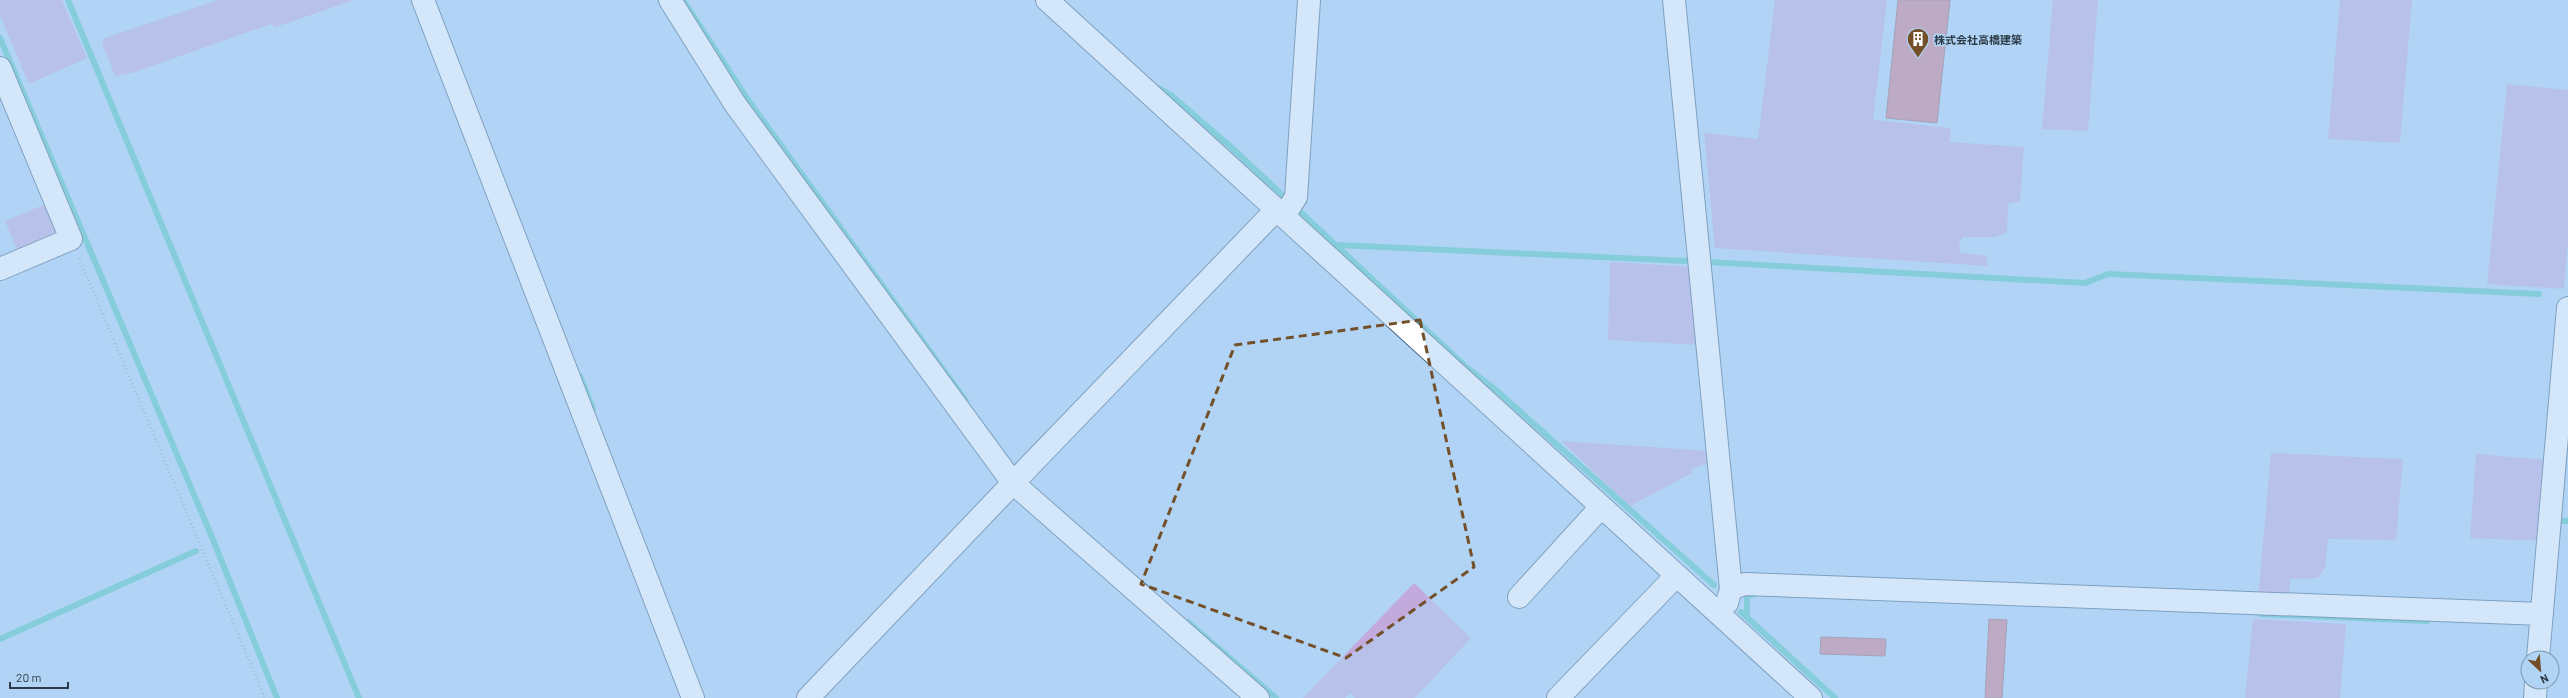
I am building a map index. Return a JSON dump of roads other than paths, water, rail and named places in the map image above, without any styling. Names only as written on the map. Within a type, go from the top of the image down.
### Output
[{"type":"street","points":[[423,0],[693,698]]},
{"type":"street","points":[[670,0],[736,104],[1013,483],[1258,698]]},
{"type":"street","points":[[1047,0],[1810,698]]},
{"type":"street","points":[[808,698],[1013,483],[1296,197],[1309,0]]},
{"type":"street","points":[[1674,0],[1699,261],[1738,586],[1722,617]]},
{"type":"street","points":[[0,68],[71,239],[0,269]]},
{"type":"street","points":[[2539,650],[2568,308]]},
{"type":"street","points":[[1519,596],[1601,507]]},
{"type":"street","points":[[1558,698],[1676,576]]},
{"type":"street","points":[[1738,586],[2541,622]]},
{"type":"waterway","points":[[68,0],[359,698]]},
{"type":"waterway","points":[[685,3],[746,97],[966,401]]},
{"type":"waterway","points":[[0,38],[209,530],[277,698]]},
{"type":"waterway","points":[[1158,88],[1171,95],[1231,147],[1465,366],[1496,390],[1714,585]]},
{"type":"waterway","points":[[1338,245],[1707,262],[2085,283],[2108,274],[2539,294]]},
{"type":"waterway","points":[[580,376],[593,409]]},
{"type":"waterway","points":[[2558,521],[2568,521]]},
{"type":"waterway","points":[[0,639],[196,551]]},
{"type":"waterway","points":[[1747,616],[1747,595],[1753,595]]},
{"type":"waterway","points":[[1741,612],[1835,698]]},
{"type":"waterway","points":[[2260,614],[2427,621]]},
{"type":"waterway","points":[[1188,622],[1276,698]]},
{"type":"place","name":"株式会社高橋建築","points":[[1918,58]]}]
